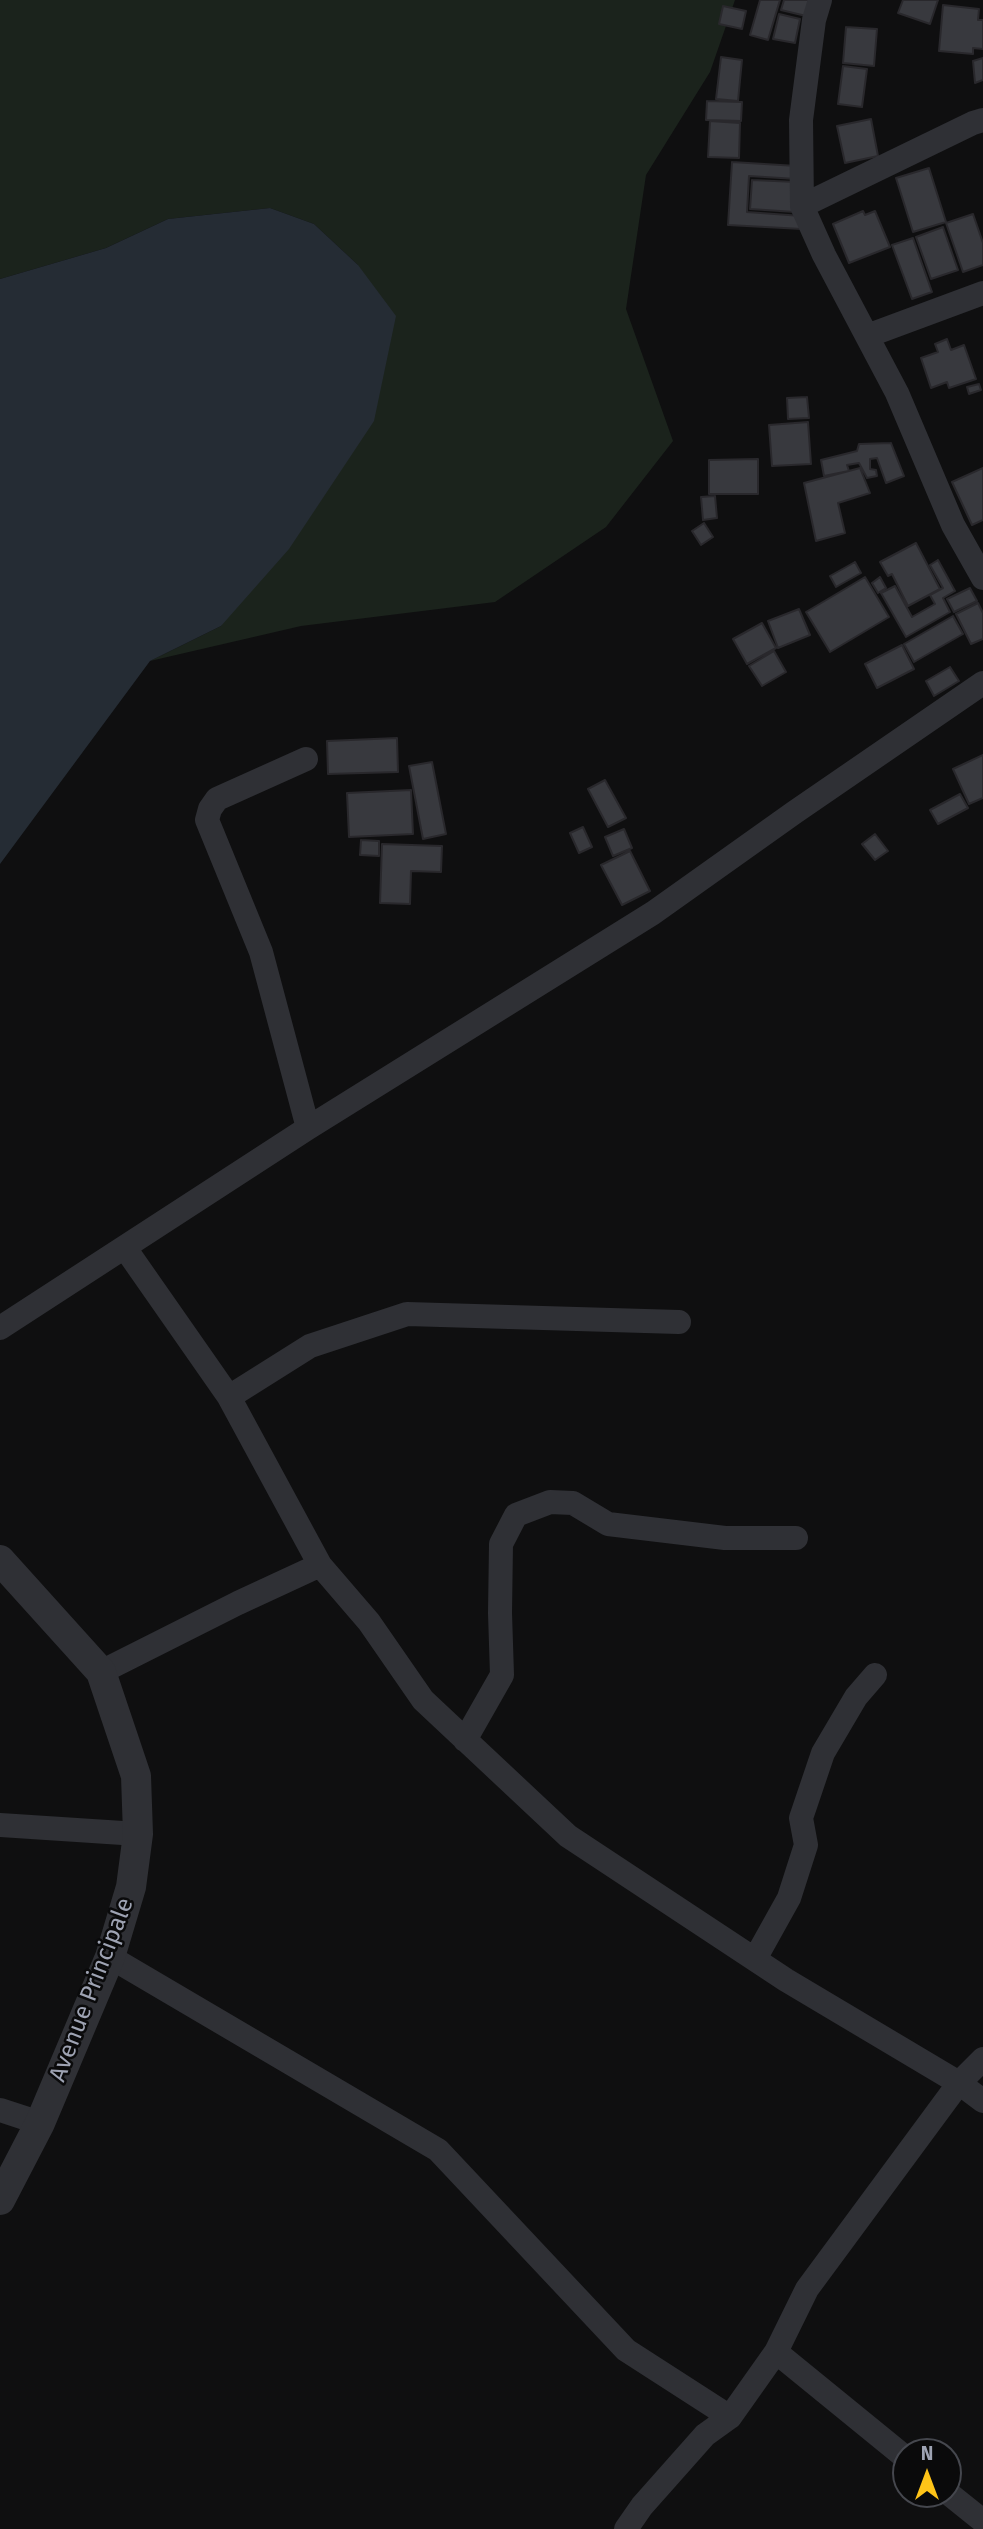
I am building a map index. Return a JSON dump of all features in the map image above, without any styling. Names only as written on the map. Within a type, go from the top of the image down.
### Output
[{"type":"street","points":[[820,0],[814,20],[801,120],[802,206],[824,255],[897,393],[953,526],[983,578]]},
{"type":"street","points":[[802,206],[983,120]]},
{"type":"street","points":[[867,336],[983,293]]},
{"type":"street","points":[[0,1328],[309,1128],[653,913],[983,683]]},
{"type":"street","points":[[306,760],[218,799],[210,809],[207,820],[261,952],[309,1128]]},
{"type":"street","points":[[125,1248],[229,1397],[320,1565],[369,1622],[422,1700],[568,1836],[755,1959],[959,2083],[983,2101]]},
{"type":"street","points":[[229,1397],[310,1346],[407,1314],[679,1322]]},
{"type":"street","points":[[465,1740],[502,1675],[501,1544],[516,1515],[551,1502],[573,1503],[608,1524],[725,1538],[796,1538]]},
{"type":"street","name":"Avenue Principale","points":[[0,1560],[101,1672],[136,1776],[138,1833],[131,1886],[110,1958],[40,2123],[0,2200]]},
{"type":"street","points":[[101,1672],[320,1565]]},
{"type":"street","points":[[755,1959],[789,1898],[806,1845],[801,1818],[823,1752],[856,1698],[875,1675]]},
{"type":"street","points":[[0,1825],[138,1833]]},
{"type":"street","points":[[110,1958],[439,2150],[626,2350],[730,2417]]},
{"type":"street","points":[[625,2529],[705,2435],[730,2417],[776,2352],[807,2289],[959,2083],[983,2059]]},
{"type":"street","points":[[0,2110],[40,2123]]},
{"type":"street","points":[[776,2352],[892,2447]]},
{"type":"street","points":[[962,2504],[983,2521]]},
{"type":"shaded area","points":[[0,0],[735,0],[710,72],[646,175],[626,309],[673,441],[606,527],[495,602],[301,626],[150,661],[221,626],[358,265],[314,224],[270,208],[168,219],[106,248],[0,279]]},
{"type":"shaded area","points":[[270,208],[314,224],[358,265],[396,316],[374,421],[289,549],[221,626],[150,661],[0,864],[0,279],[106,248],[168,219]]},
{"type":"building","points":[[760,0],[780,0],[768,40],[750,35]]},
{"type":"building","points":[[784,0],[811,0],[806,16],[781,10]]},
{"type":"building","points":[[903,0],[938,0],[930,24],[898,13]]},
{"type":"building","points":[[943,5],[979,9],[978,20],[983,20],[983,49],[973,48],[973,54],[939,51]]},
{"type":"building","points":[[723,6],[746,11],[742,29],[719,24]]},
{"type":"building","points":[[779,14],[800,19],[795,43],[773,39]]},
{"type":"building","points":[[846,27],[877,29],[874,66],[843,63]]},
{"type":"building","points":[[721,57],[742,60],[738,101],[716,99]]},
{"type":"building","points":[[983,58],[983,80],[975,83],[973,61]]},
{"type":"building","points":[[843,66],[867,69],[862,107],[838,104]]},
{"type":"building","points":[[707,101],[742,102],[741,121],[706,120]]},
{"type":"building","points":[[871,119],[878,156],[845,163],[837,126]]},
{"type":"building","points":[[710,121],[740,123],[739,158],[708,157]]},
{"type":"building","points":[[732,162],[797,166],[796,179],[749,176],[747,212],[802,216],[802,229],[728,225]]},
{"type":"building","points":[[929,168],[946,222],[913,232],[896,178]]},
{"type":"building","points":[[752,180],[797,182],[795,212],[750,209]]},
{"type":"building","points":[[863,211],[865,215],[875,211],[890,247],[849,263],[833,224]]},
{"type":"building","points":[[973,214],[983,243],[983,265],[963,272],[946,223]]},
{"type":"building","points":[[943,227],[958,270],[931,279],[916,237]]},
{"type":"building","points":[[913,238],[932,292],[912,299],[892,245]]},
{"type":"building","points":[[947,339],[951,350],[964,345],[976,379],[949,388],[947,382],[931,388],[921,358],[938,352],[935,344]]},
{"type":"building","points":[[979,384],[981,390],[969,394],[967,387]]},
{"type":"building","points":[[807,397],[809,418],[788,419],[787,398]]},
{"type":"building","points":[[808,422],[811,464],[772,466],[769,425]]},
{"type":"building","points":[[891,443],[904,476],[886,483],[877,458],[870,459],[870,469],[876,470],[877,476],[867,478],[859,463],[847,465],[849,471],[824,476],[821,460],[857,451],[859,444]]},
{"type":"building","points":[[758,459],[758,494],[709,494],[709,460]]},
{"type":"building","points":[[860,468],[870,493],[838,503],[845,533],[816,541],[804,483]]},
{"type":"building","points":[[983,468],[983,520],[972,525],[952,482]]},
{"type":"building","points":[[715,496],[717,518],[703,520],[701,497]]},
{"type":"building","points":[[704,523],[713,537],[701,545],[692,531]]},
{"type":"building","points":[[916,543],[940,589],[908,606],[892,574],[888,576],[880,562]]},
{"type":"building","points":[[938,560],[955,591],[943,598],[950,612],[906,637],[881,593],[895,586],[912,617],[935,604],[930,595],[943,588],[930,565]]},
{"type":"building","points":[[855,562],[861,573],[836,587],[830,576]]},
{"type":"building","points":[[865,577],[889,617],[830,652],[806,612]]},
{"type":"building","points":[[880,577],[886,588],[878,593],[872,583]]},
{"type":"building","points":[[970,588],[977,601],[954,612],[947,599]]},
{"type":"building","points":[[978,603],[983,613],[983,639],[971,644],[956,614]]},
{"type":"building","points":[[799,609],[810,635],[778,648],[768,621]]},
{"type":"building","points":[[953,616],[963,634],[914,662],[904,644]]},
{"type":"building","points":[[762,623],[776,648],[747,664],[733,639]]},
{"type":"building","points":[[902,645],[914,669],[877,688],[865,664]]},
{"type":"building","points":[[774,651],[786,672],[762,686],[749,666]]},
{"type":"building","points":[[950,667],[959,681],[934,696],[926,681]]},
{"type":"building","points":[[397,738],[398,772],[328,774],[327,741]]},
{"type":"building","points":[[983,755],[983,798],[969,804],[953,769]]},
{"type":"building","points":[[432,762],[446,834],[423,839],[409,766]]},
{"type":"building","points":[[605,780],[626,818],[608,827],[588,789]]},
{"type":"building","points":[[411,790],[413,834],[349,837],[347,793]]},
{"type":"building","points":[[960,794],[968,808],[938,824],[930,810]]},
{"type":"building","points":[[583,827],[592,847],[579,853],[570,833]]},
{"type":"building","points":[[624,829],[632,848],[613,856],[605,837]]},
{"type":"building","points":[[875,834],[888,851],[875,860],[862,844]]},
{"type":"building","points":[[361,840],[379,841],[379,856],[360,855]]},
{"type":"building","points":[[382,844],[442,846],[441,872],[411,871],[410,904],[380,903]]},
{"type":"building","points":[[630,851],[650,891],[622,905],[601,865]]}]
